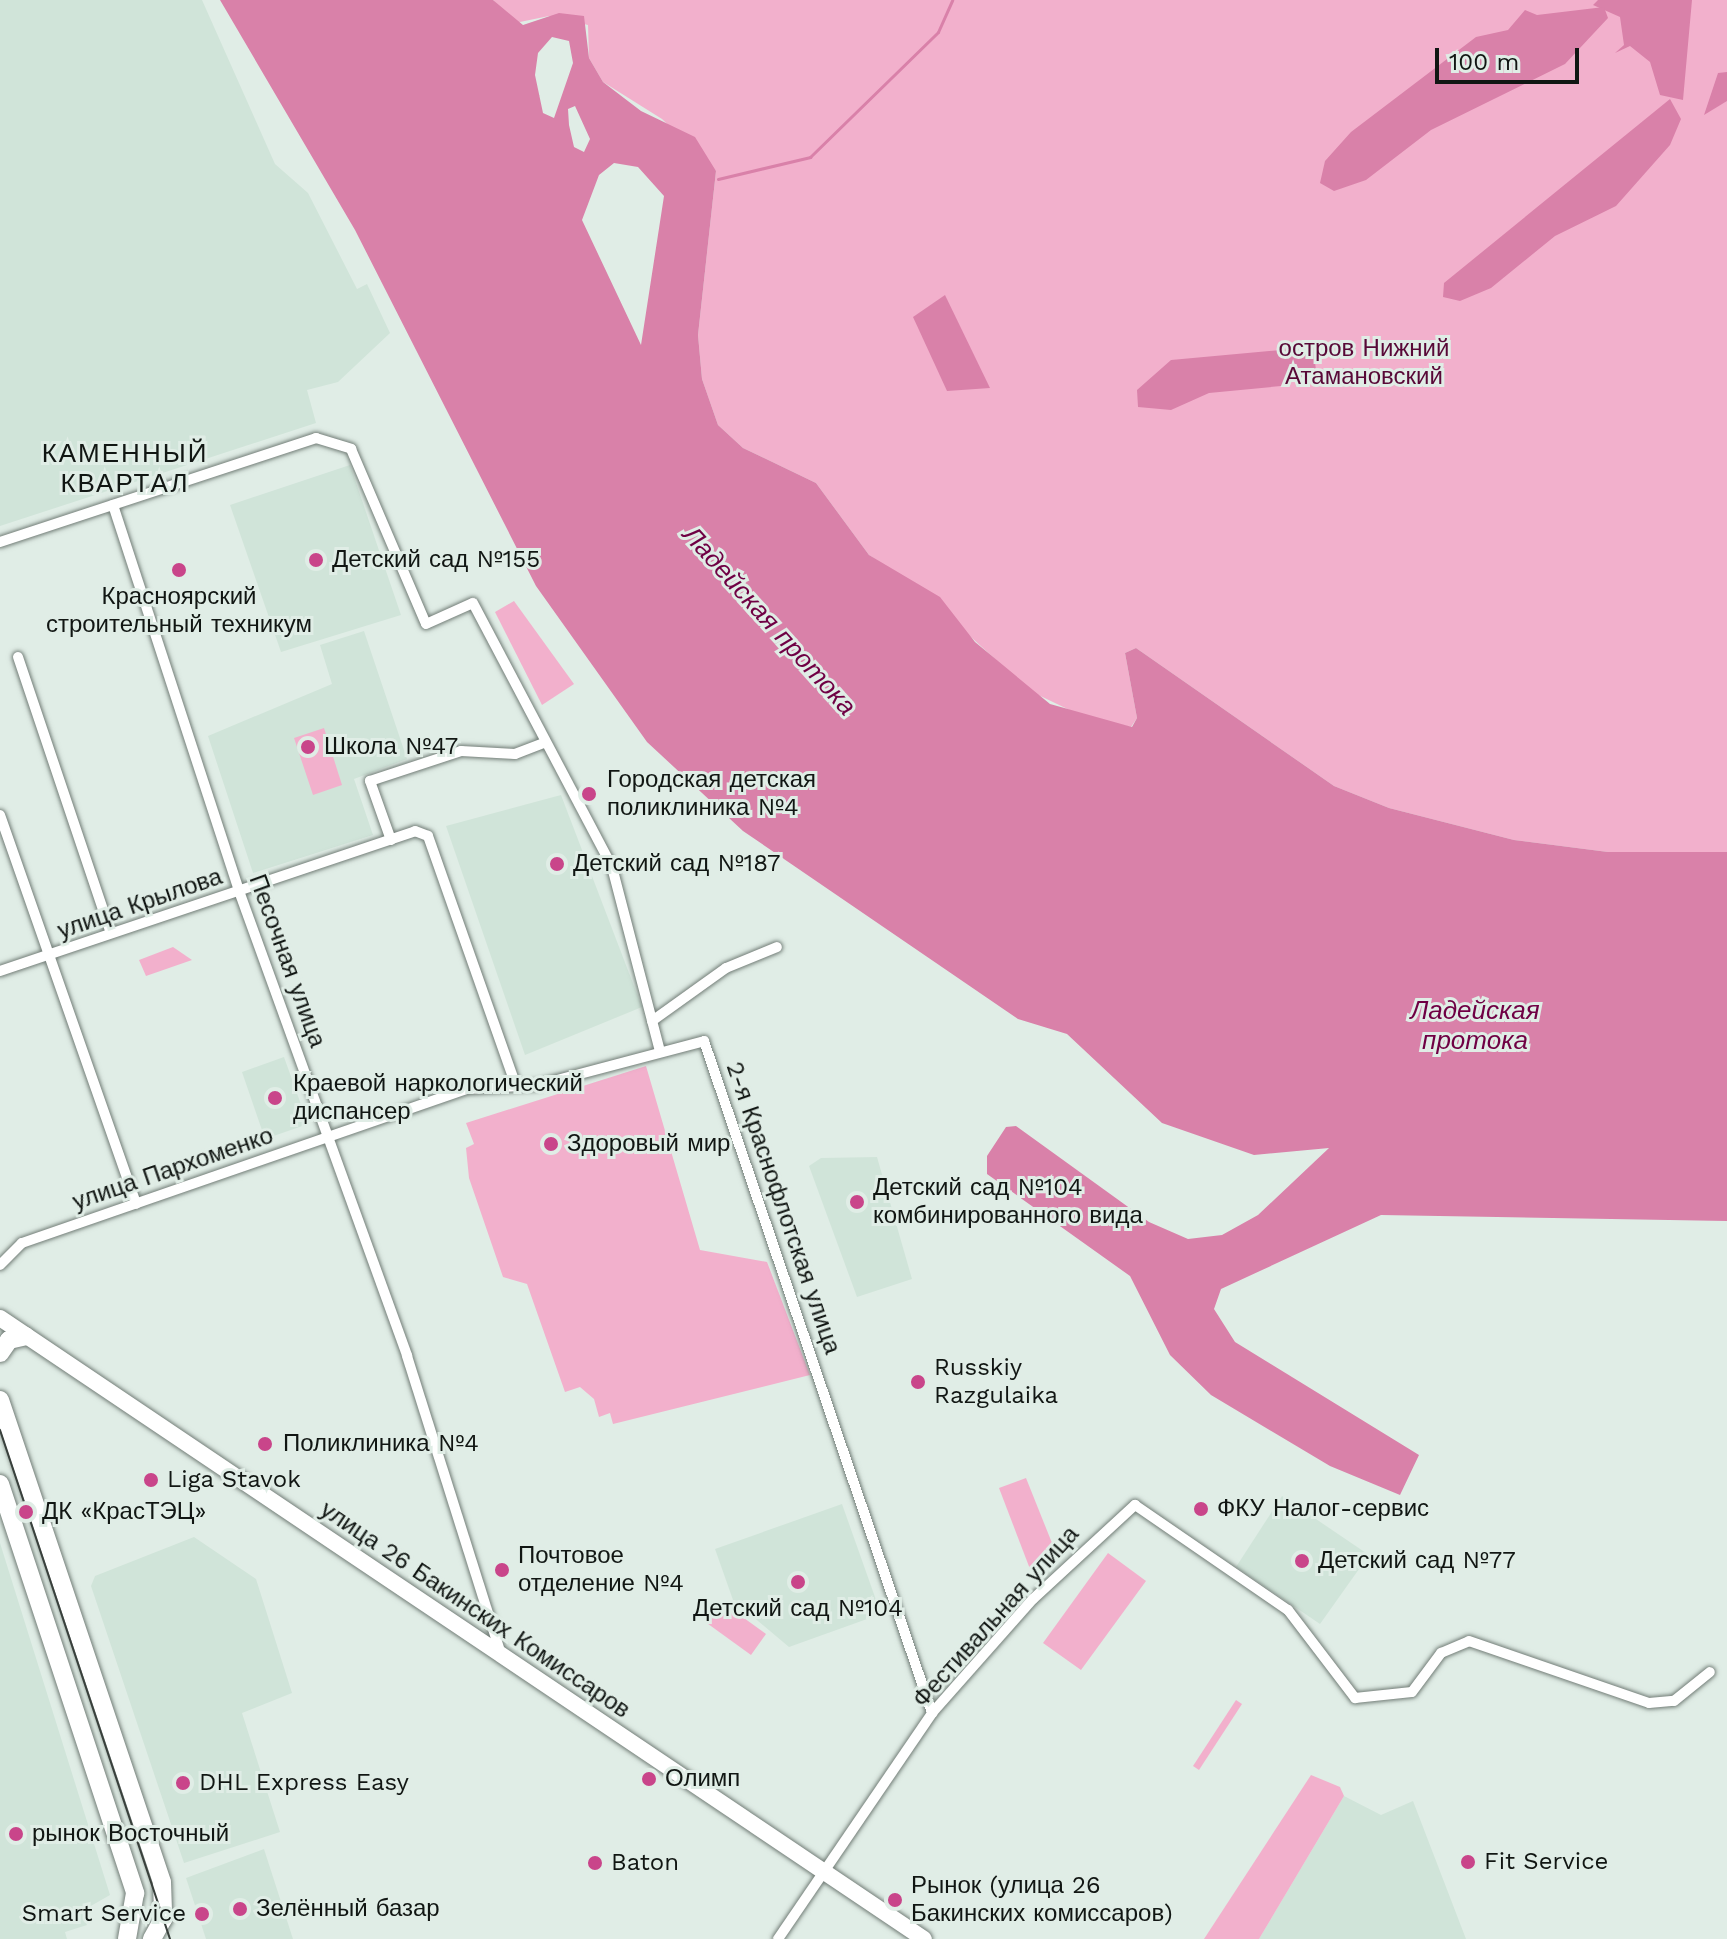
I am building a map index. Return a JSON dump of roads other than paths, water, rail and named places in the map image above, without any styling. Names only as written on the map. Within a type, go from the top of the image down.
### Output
[{"type":"highway","points":[[0,1353],[9,1340],[26,1336]]},
{"type":"highway","points":[[0,1400],[162,1882],[158,1929]]},
{"type":"highway","points":[[0,1484],[135,1893],[127,1939]]},
{"type":"main road","name":"улица 26 Бакинских Комиссаров","points":[[0,1318],[924,1939]]},
{"type":"street","points":[[0,542],[316,438],[351,449],[426,624],[473,603],[612,867],[659,1048]]},
{"type":"street","name":"Песочная улица","points":[[113,505],[239,891],[329,1136],[496,1621],[502,1657]]},
{"type":"street","points":[[18,657],[111,933]]},
{"type":"street","points":[[391,840],[370,781],[461,751],[515,754],[544,743]]},
{"type":"street","points":[[0,815],[136,1204]]},
{"type":"street","name":"улица Крылова","points":[[0,971],[415,831],[428,836],[516,1086]]},
{"type":"street","points":[[652,1021],[726,968],[777,947]]},
{"type":"street","name":"2-я Краснофлотская улица","points":[[659,1048],[698,1038],[707,1045],[932,1713]]},
{"type":"street","name":"улица Пархоменко","points":[[0,1265],[22,1243],[483,1083],[516,1086],[659,1048]]},
{"type":"street","name":"Фестивальная улица","points":[[778,1939],[932,1713],[1121,1511],[1144,1511],[1288,1610],[1355,1698],[1412,1692],[1441,1653],[1469,1641],[1649,1703],[1674,1701],[1710,1672]]},
{"type":"water","name":"Ладейская протока","points":[[220,0],[493,0],[523,25],[559,13],[584,16],[589,58],[603,82],[641,111],[695,137],[716,171],[698,335],[702,379],[718,425],[743,448],[816,483],[869,555],[940,597],[975,642],[1050,704],[1132,727],[1137,718],[1125,653],[1136,648],[1334,786],[1389,808],[1514,840],[1608,852],[1727,852],[1727,1221],[1381,1215],[1221,1289],[1214,1309],[1235,1342],[1419,1455],[1400,1495],[1330,1466],[1211,1395],[1170,1355],[1130,1276],[987,1174],[987,1156],[1006,1127],[1016,1126],[1149,1222],[1188,1239],[1222,1235],[1258,1215],[1329,1148],[1254,1155],[1162,1123],[1067,1034],[1018,1019],[743,831],[647,742],[536,586],[355,230]],"holes":[[[552,37],[569,41],[573,63],[554,118],[543,113],[535,75],[538,53]],[[575,106],[590,139],[584,152],[574,147],[568,109]],[[614,163],[638,167],[664,196],[641,345],[582,220],[599,175]]]},
{"type":"water","points":[[1598,0],[1692,0],[1683,100],[1660,95],[1650,62],[1630,46],[1615,53],[1624,45],[1620,17],[1593,5]]},
{"type":"water","points":[[1604,7],[1608,18],[1565,64],[1431,130],[1366,180],[1334,191],[1320,183],[1325,161],[1351,132],[1476,37],[1508,30],[1525,10],[1537,15]]},
{"type":"water","points":[[1727,72],[1727,101],[1704,115],[1718,73]]},
{"type":"water","points":[[1670,99],[1681,119],[1670,145],[1616,206],[1555,236],[1491,288],[1460,301],[1443,297],[1444,283]]},
{"type":"water","points":[[945,295],[990,388],[947,391],[913,317]]},
{"type":"water","points":[[1313,347],[1316,370],[1281,386],[1209,393],[1171,410],[1138,407],[1137,390],[1171,360]]},
{"type":"waterway","points":[[718,179],[810,157],[938,32],[952,0]]},
{"type":"tram line","points":[[0,1430],[170,1939]]},
{"type":"place","name":"Детский сад №155","points":[[316,560]]},
{"type":"place","name":"Красноярский строительный техникум","points":[[179,570]]},
{"type":"place","name":"Школа №47","points":[[308,747]]},
{"type":"place","name":"Городская детская поликлиника №4","points":[[589,794]]},
{"type":"place","name":"Детский сад №187","points":[[557,864]]},
{"type":"place","name":"Краевой наркологический диспансер","points":[[275,1098]]},
{"type":"place","name":"Здоровый мир","points":[[551,1144]]},
{"type":"place","name":"Детский сад №104 комбинированного вида","points":[[857,1202]]},
{"type":"place","name":"Russkiy Razgulaika","points":[[918,1382]]},
{"type":"place","name":"Поликлиника №4","points":[[265,1444]]},
{"type":"place","name":"Liga Stavok","points":[[151,1480]]},
{"type":"place","name":"ФКУ Налог-сервис","points":[[1201,1509]]},
{"type":"place","name":"ДК «КрасТЭЦ»","points":[[26,1512]]},
{"type":"place","name":"Детский сад №77","points":[[1302,1561]]},
{"type":"place","name":"Почтовое отделение №4","points":[[502,1570]]},
{"type":"place","name":"Детский сад №104","points":[[798,1582]]},
{"type":"place","name":"Олимп","points":[[649,1779]]},
{"type":"place","name":"DHL Express Easy","points":[[183,1783]]},
{"type":"place","name":"рынок Восточный","points":[[16,1834]]},
{"type":"place","name":"Fit Service","points":[[1468,1862]]},
{"type":"place","name":"Baton","points":[[595,1863]]},
{"type":"place","name":"Рынок (улица 26 Бакинских комиссаров)","points":[[895,1900]]},
{"type":"place","name":"Зелённый базар","points":[[240,1909]]},
{"type":"place","name":"Smart Service","points":[[202,1914]]},
{"type":"district","name":"КАМЕННЫЙ КВАРТАЛ","points":[[125,469]]},
{"type":"park label","name":"остров Нижний Атамановский","points":[[1364,363]]}]
